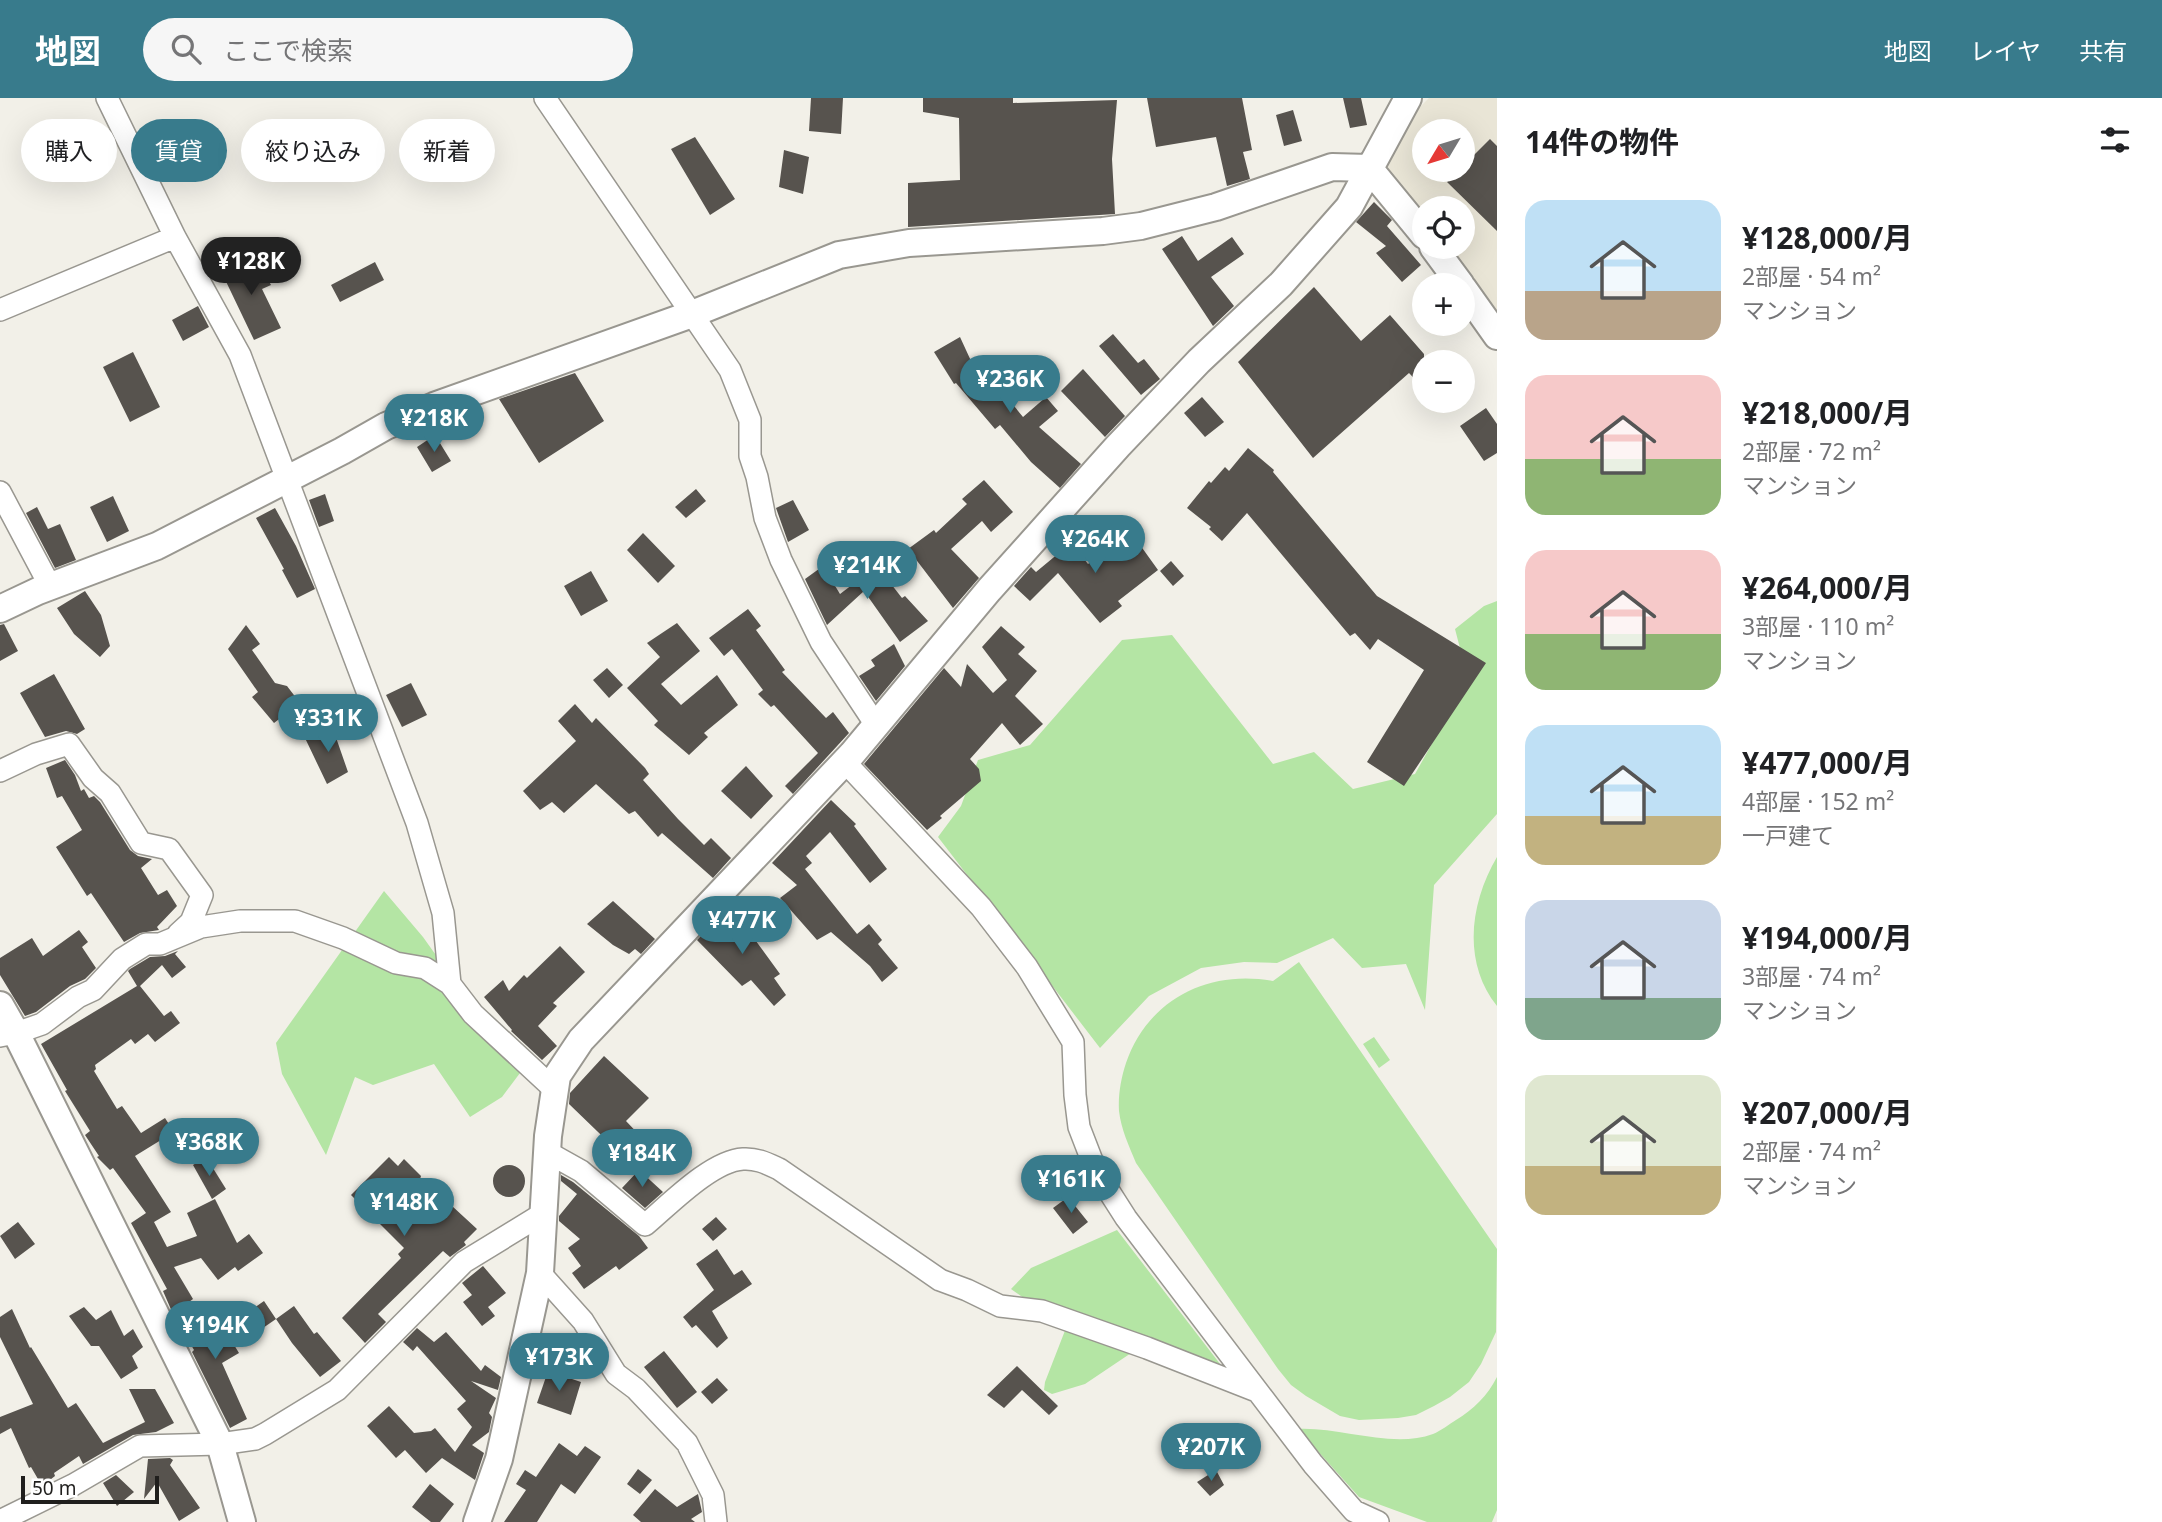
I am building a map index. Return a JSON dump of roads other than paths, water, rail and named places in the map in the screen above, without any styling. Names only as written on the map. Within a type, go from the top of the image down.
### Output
[{"type":"street","points":[[107,98],[175,237],[240,355],[417,823],[443,913],[450,984]]},
{"type":"street","points":[[545,98],[730,370],[750,420],[750,456],[765,518],[781,560],[821,642],[876,725]]},
{"type":"street","points":[[477,1522],[499,1459],[540,1273],[547,1152],[557,1076],[581,1040],[845,761],[989,590],[1118,446],[1199,361],[1281,285],[1349,207],[1408,98]]},
{"type":"street","points":[[0,609],[50,586],[157,546],[386,426],[434,406],[692,314],[839,255],[909,243],[1141,226],[1216,206],[1332,167],[1370,168],[1412,220]]},
{"type":"street","points":[[0,310],[175,237]]},
{"type":"street","points":[[1475,305],[1497,336]]},
{"type":"street","points":[[0,492],[50,586]]},
{"type":"street","points":[[0,771],[36,754],[69,744],[93,778],[110,793],[141,843],[169,849],[202,895],[191,922],[174,938]]},
{"type":"street","points":[[845,761],[981,906],[1027,967],[1073,1042],[1079,1127],[1096,1171],[1126,1218],[1313,1464],[1354,1511],[1378,1522]]},
{"type":"street","points":[[8,1035],[42,1024],[78,997],[93,990],[122,960],[146,944],[160,944],[201,927],[240,920],[295,920],[343,938],[396,963],[425,968],[450,984],[473,1014],[555,1090]]},
{"type":"street","points":[[0,1005],[8,1035],[220,1444],[242,1522]]},
{"type":"street","points":[[547,1152],[582,1171],[645,1225],[695,1183],[721,1166],[742,1159],[760,1160],[779,1169],[940,1280],[1000,1306],[1055,1315],[1256,1391]]},
{"type":"street","points":[[0,1521],[74,1486],[140,1446],[220,1444],[255,1439],[337,1390],[464,1262],[544,1213]]},
{"type":"street","points":[[540,1273],[583,1321],[616,1374],[636,1389],[687,1443],[713,1495],[716,1522]]}]
